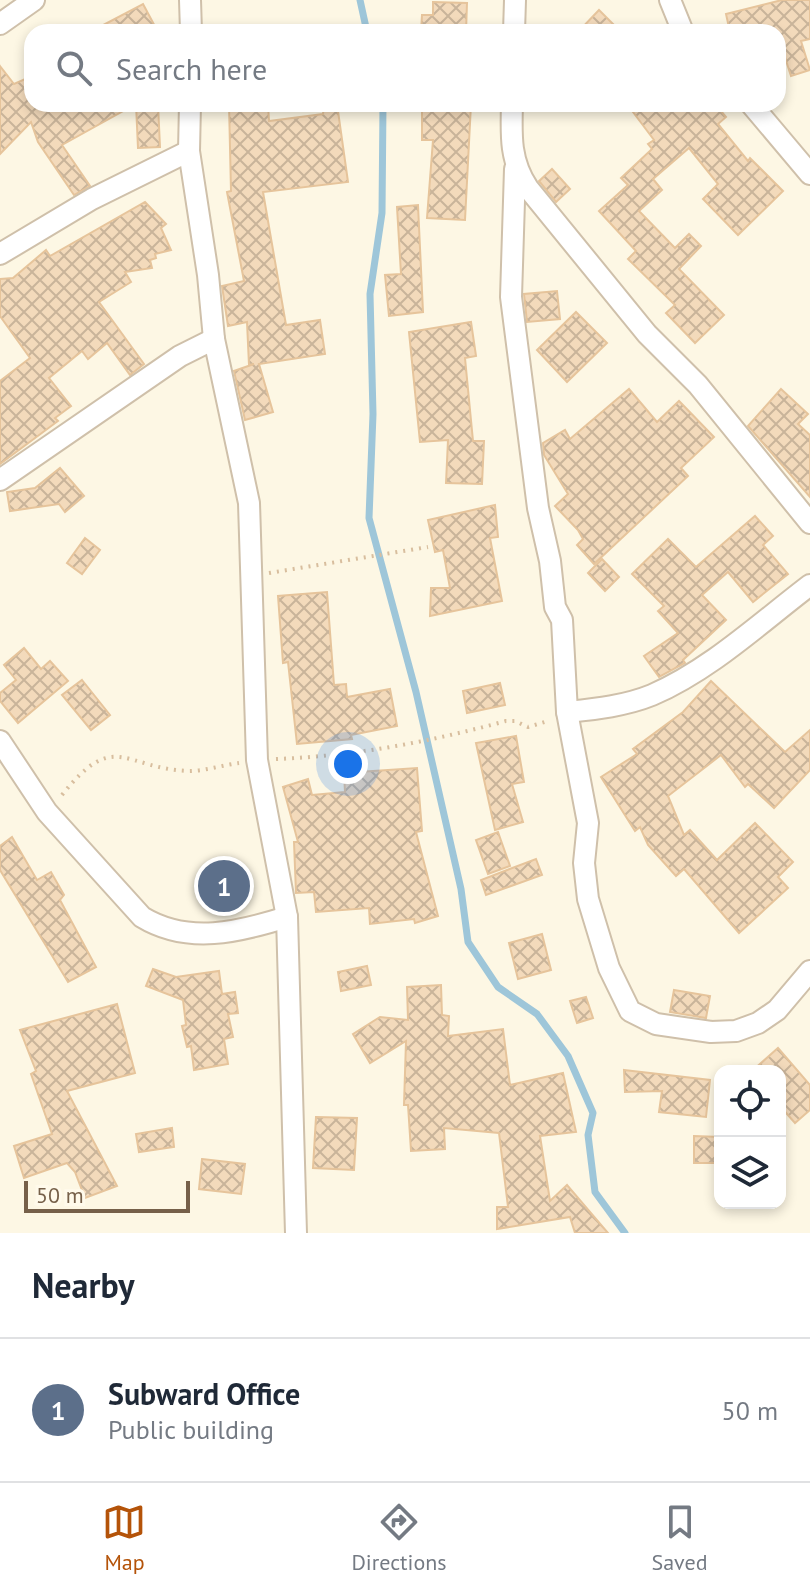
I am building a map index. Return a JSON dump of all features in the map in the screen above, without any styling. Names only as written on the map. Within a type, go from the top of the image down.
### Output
[{"type":"street","points":[[0,24],[34,0]]},
{"type":"street","points":[[190,0],[191,24]]},
{"type":"street","points":[[514,24],[515,0]]},
{"type":"street","points":[[673,1],[680,24]]},
{"type":"street","points":[[190,112],[189,151],[208,275],[214,339],[249,503],[257,760],[287,917],[296,1233]]},
{"type":"street","points":[[512,112],[510,140],[515,169],[511,297],[538,508],[550,561],[555,607],[562,620],[567,712],[588,823],[584,863],[588,899],[609,968],[630,1011],[656,1024],[677,1029],[736,1031],[777,1010],[810,971]]},
{"type":"street","points":[[758,112],[809,171]]},
{"type":"street","points":[[0,254],[92,199],[189,151]]},
{"type":"street","points":[[515,169],[647,334],[698,385],[810,523]]},
{"type":"street","points":[[0,480],[180,356],[214,339]]},
{"type":"street","points":[[567,712],[613,707],[651,695],[690,674],[810,585]]},
{"type":"street","points":[[0,741],[47,812],[142,917],[161,929],[236,934],[287,917]]},
{"type":"path","points":[[251,575],[312,569],[428,547]]},
{"type":"path","points":[[47,812],[82,768],[103,757],[189,771],[257,760],[385,749],[428,742],[506,721],[537,726],[567,712]]},
{"type":"building","points":[[782,0],[810,0],[810,39],[801,41],[810,70],[791,76],[786,60],[786,24],[728,24],[726,14]]},
{"type":"building","points":[[433,2],[467,3],[466,24],[421,24],[422,15],[433,15]]},
{"type":"building","points":[[143,4],[154,24],[105,24]]},
{"type":"building","points":[[599,10],[613,24],[586,24]]},
{"type":"building","points":[[0,66],[14,84],[24,80],[24,112],[122,112],[62,145],[90,186],[74,195],[38,142],[31,122],[0,154]]},
{"type":"building","points":[[136,112],[158,112],[160,147],[138,148]]},
{"type":"building","points":[[229,112],[268,112],[269,121],[338,112],[348,182],[263,192],[286,325],[320,320],[325,354],[259,364],[273,412],[245,420],[234,371],[254,364],[249,365],[247,322],[228,326],[222,286],[244,281],[227,192],[231,191]]},
{"type":"building","points":[[422,112],[471,112],[465,220],[427,218],[433,140],[422,140]]},
{"type":"building","points":[[633,112],[722,112],[726,117],[718,124],[748,161],[750,158],[783,191],[738,235],[703,199],[718,184],[689,148],[653,179],[662,190],[639,211],[675,248],[689,234],[701,246],[679,269],[724,315],[695,343],[666,313],[675,305],[628,259],[636,251],[599,211],[628,185],[621,178],[652,149],[648,144],[654,140]]},
{"type":"building","points":[[552,169],[570,189],[556,202],[539,181]]},
{"type":"building","points":[[145,202],[166,224],[161,228],[171,250],[155,254],[156,258],[150,260],[152,268],[125,272],[131,282],[99,302],[144,364],[130,375],[107,343],[88,359],[82,351],[49,378],[71,406],[55,418],[58,421],[0,464],[0,381],[30,358],[0,316],[0,279],[13,278],[46,250],[50,256]]},
{"type":"building","points":[[418,205],[423,312],[389,316],[385,275],[401,274],[397,207]]},
{"type":"building","points":[[557,291],[560,319],[527,322],[524,294]]},
{"type":"building","points":[[576,312],[607,343],[567,382],[537,350]]},
{"type":"building","points":[[471,322],[476,356],[465,358],[473,441],[484,441],[482,484],[446,483],[448,440],[420,442],[409,332]]},
{"type":"building","points":[[629,389],[657,422],[679,401],[714,437],[681,468],[688,476],[594,564],[577,545],[583,539],[578,530],[555,506],[568,494],[544,455],[543,443],[565,430],[570,439]]},
{"type":"building","points":[[781,389],[808,414],[798,424],[810,435],[810,497],[748,426]]},
{"type":"building","points":[[60,468],[84,496],[65,512],[59,504],[10,511],[7,492],[35,488]]},
{"type":"building","points":[[495,505],[498,537],[490,538],[502,601],[430,616],[431,588],[450,588],[443,550],[435,552],[428,520]]},
{"type":"building","points":[[755,516],[773,536],[763,545],[788,574],[753,602],[728,572],[702,595],[726,620],[683,660],[685,663],[659,677],[644,656],[678,633],[658,611],[664,606],[632,574],[668,539],[696,567]]},
{"type":"building","points":[[85,538],[100,550],[82,574],[67,563]]},
{"type":"building","points":[[602,559],[619,577],[605,591],[588,573]]},
{"type":"building","points":[[327,592],[334,685],[346,684],[347,697],[390,689],[397,726],[351,735],[352,739],[297,744],[288,662],[283,663],[278,596]]},
{"type":"building","points":[[24,648],[41,669],[50,661],[68,681],[18,723],[0,701],[0,693],[16,680],[4,665]]},
{"type":"building","points":[[82,680],[110,715],[91,730],[62,695]]},
{"type":"building","points":[[711,681],[785,752],[810,730],[810,770],[774,808],[748,784],[745,787],[721,755],[668,796],[684,835],[690,830],[717,860],[755,823],[793,862],[778,877],[788,888],[739,933],[684,869],[676,876],[648,845],[640,827],[635,831],[601,777],[637,754],[633,749],[683,712]]},
{"type":"building","points":[[500,683],[505,705],[467,713],[463,691]]},
{"type":"building","points":[[516,736],[524,782],[512,784],[523,822],[495,830],[476,743]]},
{"type":"building","points":[[417,768],[422,831],[416,832],[438,916],[415,923],[414,919],[370,924],[369,908],[316,912],[314,892],[296,893],[294,842],[298,842],[283,787],[308,779],[312,795],[345,792],[344,773]]},
{"type":"building","points":[[498,832],[510,866],[488,874],[476,840]]},
{"type":"building","points":[[12,837],[37,880],[51,872],[64,895],[60,900],[96,967],[68,982],[0,870],[0,846]]},
{"type":"building","points":[[536,859],[542,875],[486,895],[481,880]]},
{"type":"building","points":[[542,934],[551,970],[518,979],[509,943]]},
{"type":"building","points":[[367,966],[371,985],[341,991],[338,972]]},
{"type":"building","points":[[153,969],[176,977],[219,971],[222,994],[235,992],[238,1013],[228,1014],[233,1037],[224,1039],[228,1064],[194,1070],[191,1046],[187,1047],[182,1026],[186,1025],[183,1000],[146,986]]},
{"type":"building","points":[[441,985],[442,1015],[449,1016],[448,1036],[503,1029],[510,1085],[563,1073],[576,1132],[540,1136],[550,1201],[567,1185],[608,1233],[575,1233],[570,1217],[497,1229],[497,1207],[508,1207],[499,1133],[444,1128],[445,1149],[411,1151],[408,1105],[404,1105],[406,1041],[370,1063],[353,1034],[380,1017],[408,1020],[407,987]]},
{"type":"building","points":[[674,990],[710,996],[706,1018],[670,1012]]},
{"type":"building","points":[[586,997],[593,1018],[577,1023],[570,1001]]},
{"type":"building","points":[[117,1004],[135,1073],[67,1091],[117,1186],[85,1198],[75,1172],[67,1163],[24,1178],[14,1146],[52,1134],[31,1074],[36,1071],[20,1030]]},
{"type":"building","points":[[778,1048],[810,1085],[810,1110],[795,1123],[786,1113],[786,1065],[759,1065]]},
{"type":"building","points":[[624,1070],[710,1080],[706,1117],[659,1112],[662,1091],[625,1092]]},
{"type":"building","points":[[316,1117],[357,1118],[354,1170],[313,1168]]},
{"type":"building","points":[[172,1128],[174,1147],[139,1152],[136,1134]]},
{"type":"building","points":[[694,1136],[714,1137],[714,1163],[694,1163]]},
{"type":"building","points":[[202,1159],[245,1164],[241,1194],[199,1189]]},
{"type":"waterway","points":[[360,0],[365,24]]},
{"type":"waterway","points":[[383,112],[382,213],[370,294],[373,414],[369,518],[416,692],[461,889],[468,942],[498,987],[537,1014],[568,1056],[593,1113],[588,1135],[595,1192],[625,1233]]},
{"type":"place","name":"Subward Office","points":[[224,886]]}]
